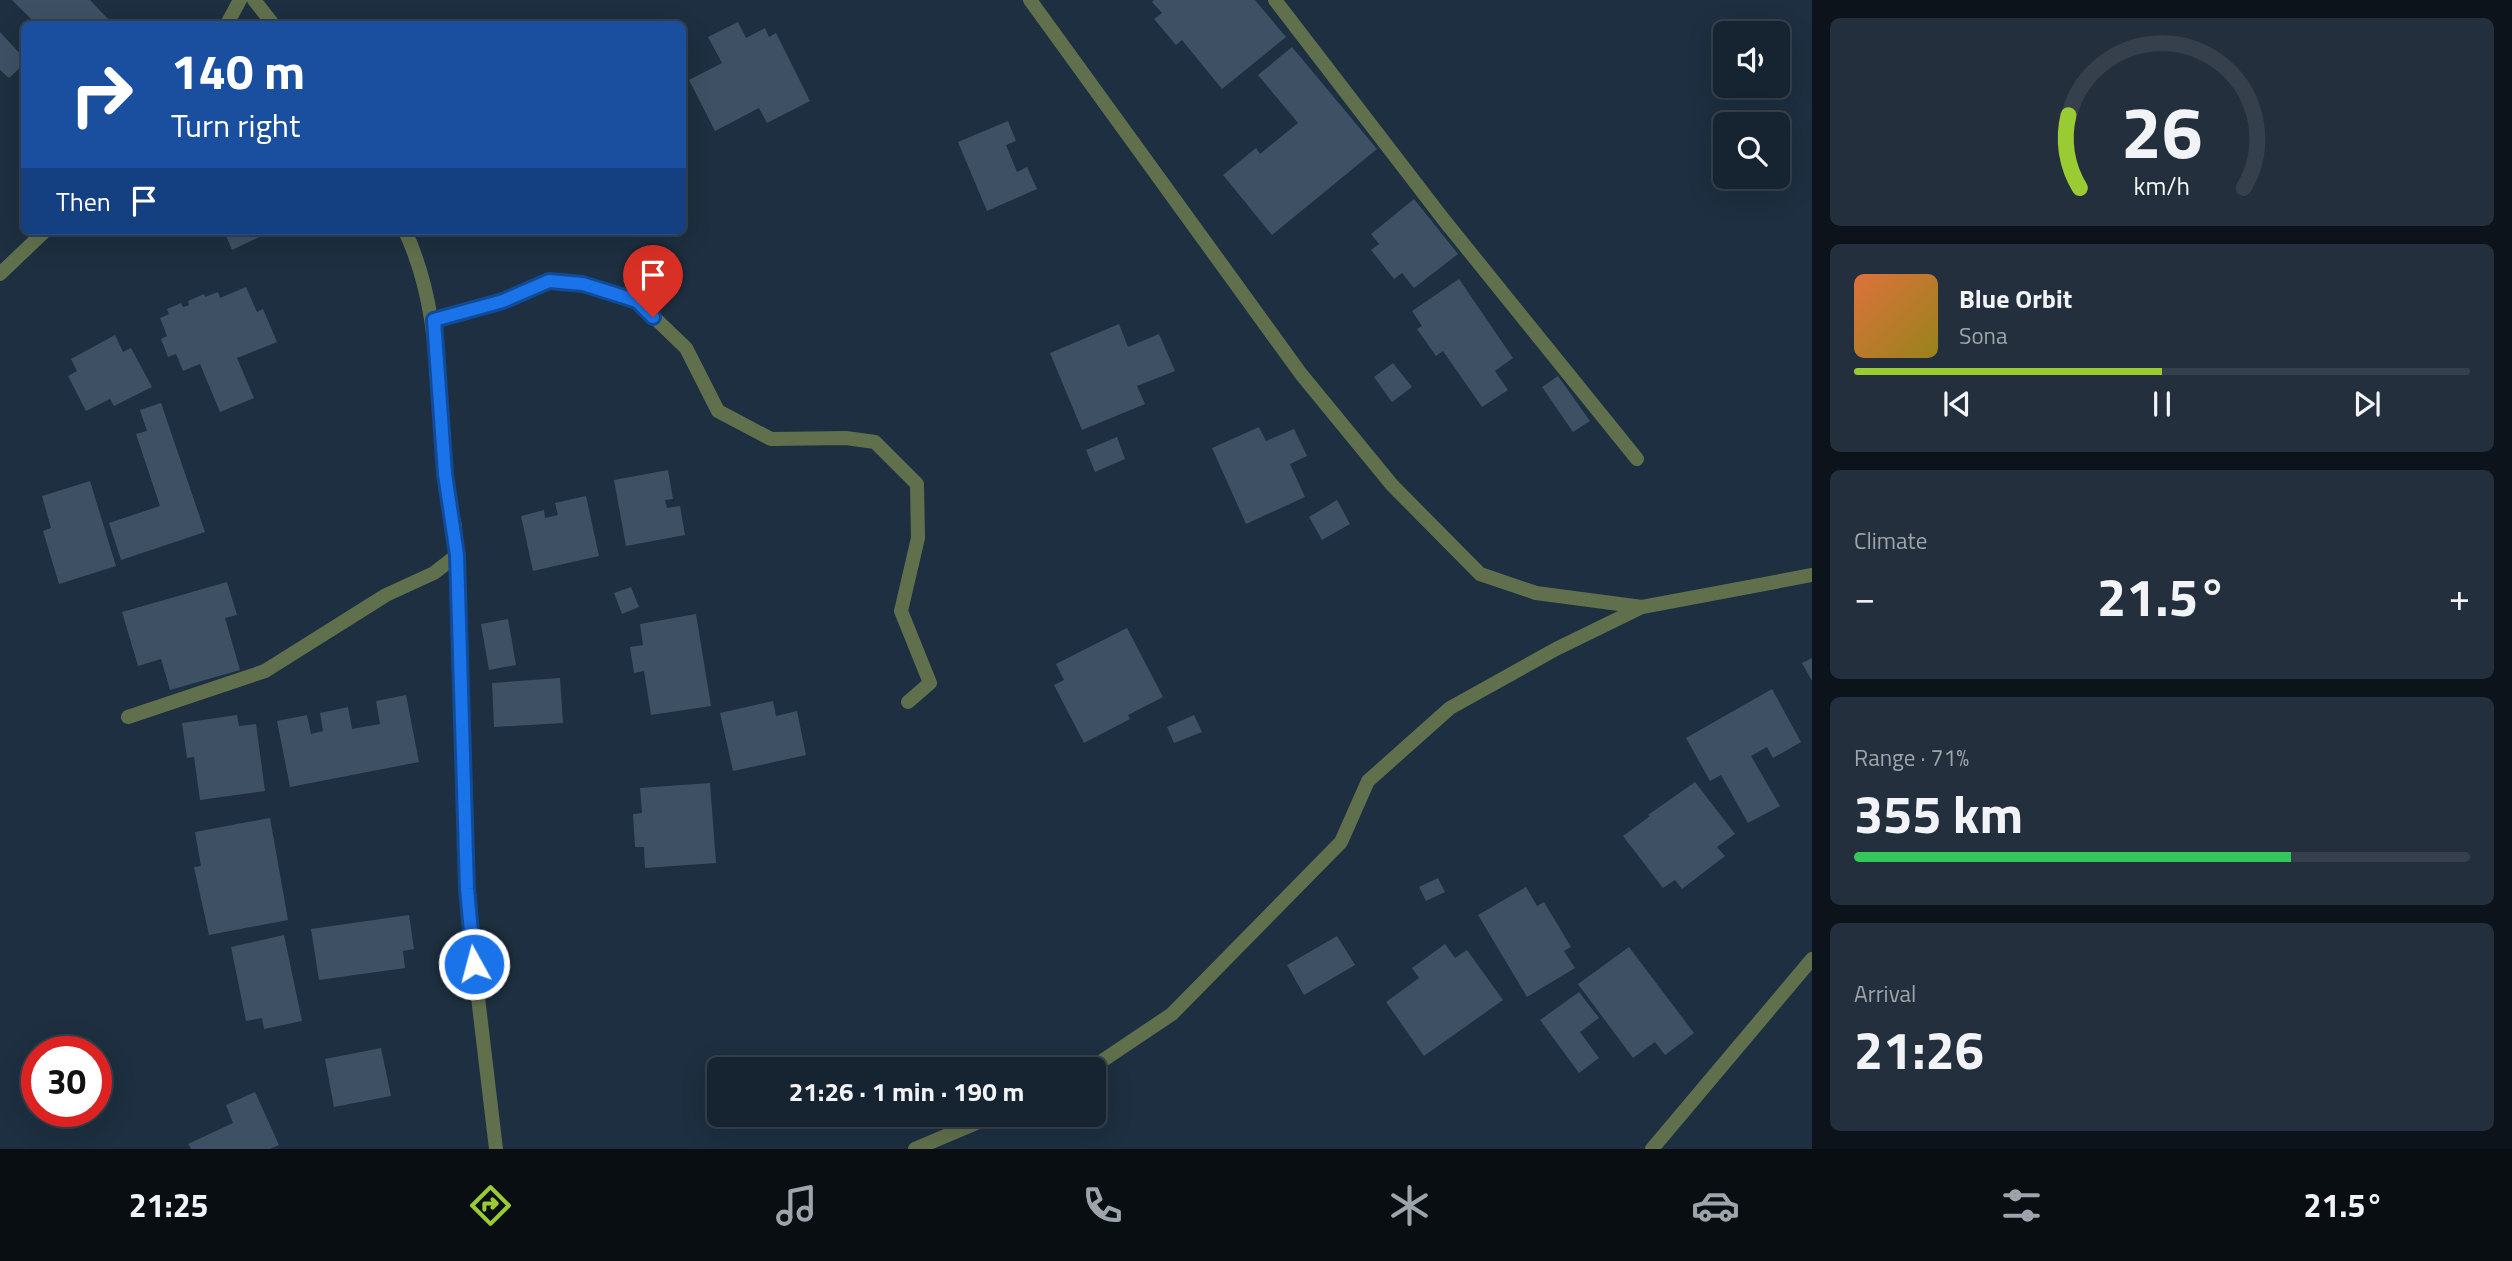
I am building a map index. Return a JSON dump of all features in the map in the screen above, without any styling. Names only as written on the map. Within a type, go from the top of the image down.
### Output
[{"type":"street","points":[[229,21],[240,0]]},
{"type":"street","points":[[254,0],[271,21]]},
{"type":"street","points":[[1030,0],[1301,374],[1392,485],[1480,574],[1536,593],[1642,607]]},
{"type":"street","points":[[1275,0],[1444,220],[1637,459]]},
{"type":"street","points":[[0,274],[41,235]]},
{"type":"street","points":[[406,235],[434,320],[445,474],[457,555],[468,913],[496,1149]]},
{"type":"street","points":[[434,320],[503,301],[549,281],[583,284],[637,301],[686,348],[718,411],[771,439],[846,438],[875,442],[917,484],[918,538],[901,611],[930,683],[908,702]]},
{"type":"street","points":[[128,717],[265,671],[386,595],[434,573],[457,555]]},
{"type":"street","points":[[1106,1058],[1172,1014],[1341,842],[1368,780],[1450,708],[1556,649],[1642,607],[1812,575]]},
{"type":"street","points":[[1652,1149],[1812,959]]},
{"type":"street","points":[[915,1149],[967,1127]]},
{"type":"building","points":[[12,0],[90,0],[109,20],[108,21],[33,21]]},
{"type":"building","points":[[1255,0],[1286,37],[1222,89],[1182,40],[1176,45],[1154,19],[1162,13],[1152,2]]},
{"type":"building","points":[[738,22],[746,38],[765,28],[769,37],[776,33],[810,101],[767,123],[759,108],[715,131],[689,80],[722,63],[708,37]]},
{"type":"building","points":[[0,32],[21,55],[21,67],[9,78],[0,70]]},
{"type":"building","points":[[1292,47],[1377,149],[1272,235],[1223,175],[1256,148],[1260,154],[1298,123],[1258,75]]},
{"type":"building","points":[[1008,121],[1016,141],[1006,145],[1017,172],[1027,167],[1037,189],[987,211],[958,142]]},
{"type":"building","points":[[1414,199],[1458,254],[1414,288],[1402,273],[1394,279],[1371,250],[1379,244],[1371,234]]},
{"type":"building","points":[[226,235],[264,235],[232,250]]},
{"type":"building","points":[[1459,279],[1513,358],[1495,371],[1508,390],[1482,407],[1443,351],[1436,356],[1417,329],[1422,326],[1412,311]]},
{"type":"building","points":[[246,287],[257,312],[263,309],[277,342],[237,358],[254,398],[220,412],[200,364],[183,371],[176,354],[168,357],[161,339],[167,336],[160,318],[169,314],[167,309],[181,303],[183,307],[189,305],[188,301],[204,294],[205,297],[218,292],[220,298]]},
{"type":"building","points":[[1119,324],[1128,347],[1159,334],[1175,371],[1137,386],[1145,404],[1082,430],[1050,353]]},
{"type":"building","points":[[115,335],[123,352],[131,348],[152,387],[114,406],[110,399],[86,411],[68,376],[77,371],[71,359]]},
{"type":"building","points":[[1393,363],[1412,387],[1392,402],[1374,377]]},
{"type":"building","points":[[1558,376],[1590,421],[1573,432],[1542,387]]},
{"type":"building","points":[[161,403],[205,532],[121,560],[109,523],[160,506],[136,434],[147,431],[140,410]]},
{"type":"building","points":[[1259,427],[1266,441],[1294,429],[1307,456],[1290,464],[1305,497],[1246,524],[1212,448]]},
{"type":"building","points":[[1117,437],[1125,459],[1095,472],[1086,450]]},
{"type":"building","points":[[668,470],[673,499],[665,500],[667,508],[680,506],[685,535],[626,546],[614,480]]},
{"type":"building","points":[[90,481],[116,566],[59,584],[43,531],[51,528],[42,496]]},
{"type":"building","points":[[586,496],[599,556],[533,571],[521,516],[544,510],[545,518],[558,515],[555,503]]},
{"type":"building","points":[[1337,500],[1350,524],[1322,540],[1309,517]]},
{"type":"building","points":[[227,582],[237,615],[225,618],[240,670],[170,690],[161,659],[138,666],[122,612]]},
{"type":"building","points":[[631,587],[639,607],[622,614],[614,593]]},
{"type":"building","points":[[696,614],[711,706],[651,715],[644,671],[634,673],[630,647],[643,645],[640,624]]},
{"type":"building","points":[[508,619],[516,665],[489,670],[481,624]]},
{"type":"building","points":[[1127,628],[1163,697],[1128,715],[1130,719],[1084,743],[1054,685],[1064,680],[1056,664]]},
{"type":"building","points":[[1812,658],[1812,681],[1802,663]]},
{"type":"building","points":[[560,678],[563,723],[494,727],[492,683]]},
{"type":"building","points":[[1772,689],[1801,742],[1773,758],[1767,747],[1751,756],[1780,806],[1748,823],[1721,775],[1710,781],[1686,738]]},
{"type":"building","points":[[406,695],[419,762],[290,787],[277,721],[307,715],[311,734],[323,731],[320,713],[348,707],[352,729],[380,724],[376,701]]},
{"type":"building","points":[[773,701],[776,716],[797,711],[806,755],[733,771],[720,713]]},
{"type":"building","points":[[237,715],[239,726],[256,724],[265,791],[200,800],[194,757],[187,758],[182,723]]},
{"type":"building","points":[[1194,715],[1202,732],[1174,743],[1167,727]]},
{"type":"building","points":[[1695,782],[1735,834],[1717,847],[1725,856],[1682,889],[1675,880],[1663,888],[1623,836]]},
{"type":"building","points":[[710,783],[716,863],[645,868],[644,847],[635,847],[633,814],[642,813],[640,788]]},
{"type":"building","points":[[270,818],[288,920],[209,935],[194,867],[201,866],[195,832]]},
{"type":"building","points":[[1438,878],[1445,892],[1426,901],[1419,887]]},
{"type":"building","points":[[1526,887],[1537,906],[1544,902],[1571,947],[1564,951],[1575,968],[1527,997],[1478,915]]},
{"type":"building","points":[[409,915],[414,949],[403,951],[405,968],[319,980],[311,929]]},
{"type":"building","points":[[284,935],[302,1021],[264,1029],[262,1018],[246,1021],[231,947]]},
{"type":"building","points":[[1337,936],[1355,965],[1304,995],[1287,965]]},
{"type":"building","points":[[1445,944],[1455,958],[1467,950],[1503,1000],[1424,1056],[1386,1002],[1419,978],[1412,968]]},
{"type":"building","points":[[1629,947],[1694,1033],[1665,1055],[1655,1042],[1633,1058],[1578,984]]},
{"type":"building","points":[[1579,992],[1599,1018],[1580,1032],[1599,1058],[1579,1073],[1540,1020]]},
{"type":"building","points":[[381,1048],[391,1096],[334,1107],[325,1059]]},
{"type":"building","points":[[255,1092],[279,1145],[270,1149],[191,1149],[188,1144],[233,1123],[226,1105]]},
{"type":"route","points":[[474,964],[467,889],[458,669],[457,555],[445,474],[434,320],[503,301],[549,281],[583,284],[637,301],[653,317]]}]
